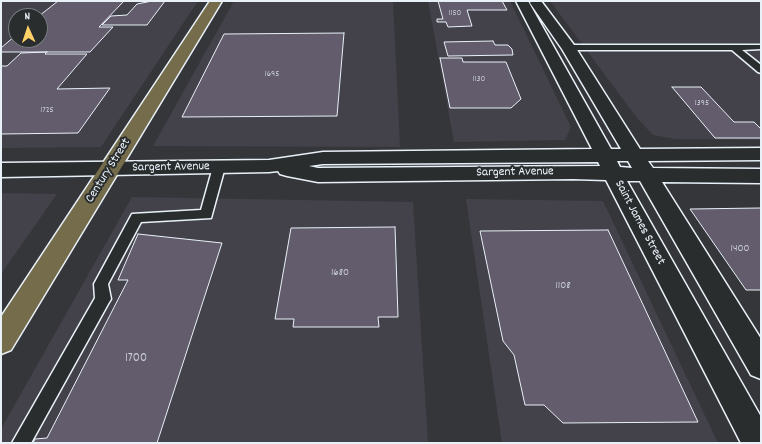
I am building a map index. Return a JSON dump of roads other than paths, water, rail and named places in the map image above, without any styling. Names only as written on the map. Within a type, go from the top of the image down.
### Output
[{"type":"main road","name":"Century Street","points":[[1,341],[216,1]]},
{"type":"main road","name":"Saint James Street","points":[[522,1],[758,443]]},
{"type":"main road","points":[[534,1],[569,48],[761,365]]},
{"type":"main road","name":"Sargent Avenue","points":[[641,165],[761,154]]},
{"type":"main road","name":"Sargent Avenue","points":[[1,170],[110,170],[269,166],[318,175],[566,172],[608,164],[641,165],[761,176]]},
{"type":"lane","points":[[569,48],[761,47]]},
{"type":"lane","points":[[734,48],[761,70]]},
{"type":"lane","points":[[21,443],[103,299],[101,284],[137,217],[206,215],[219,167]]}]
